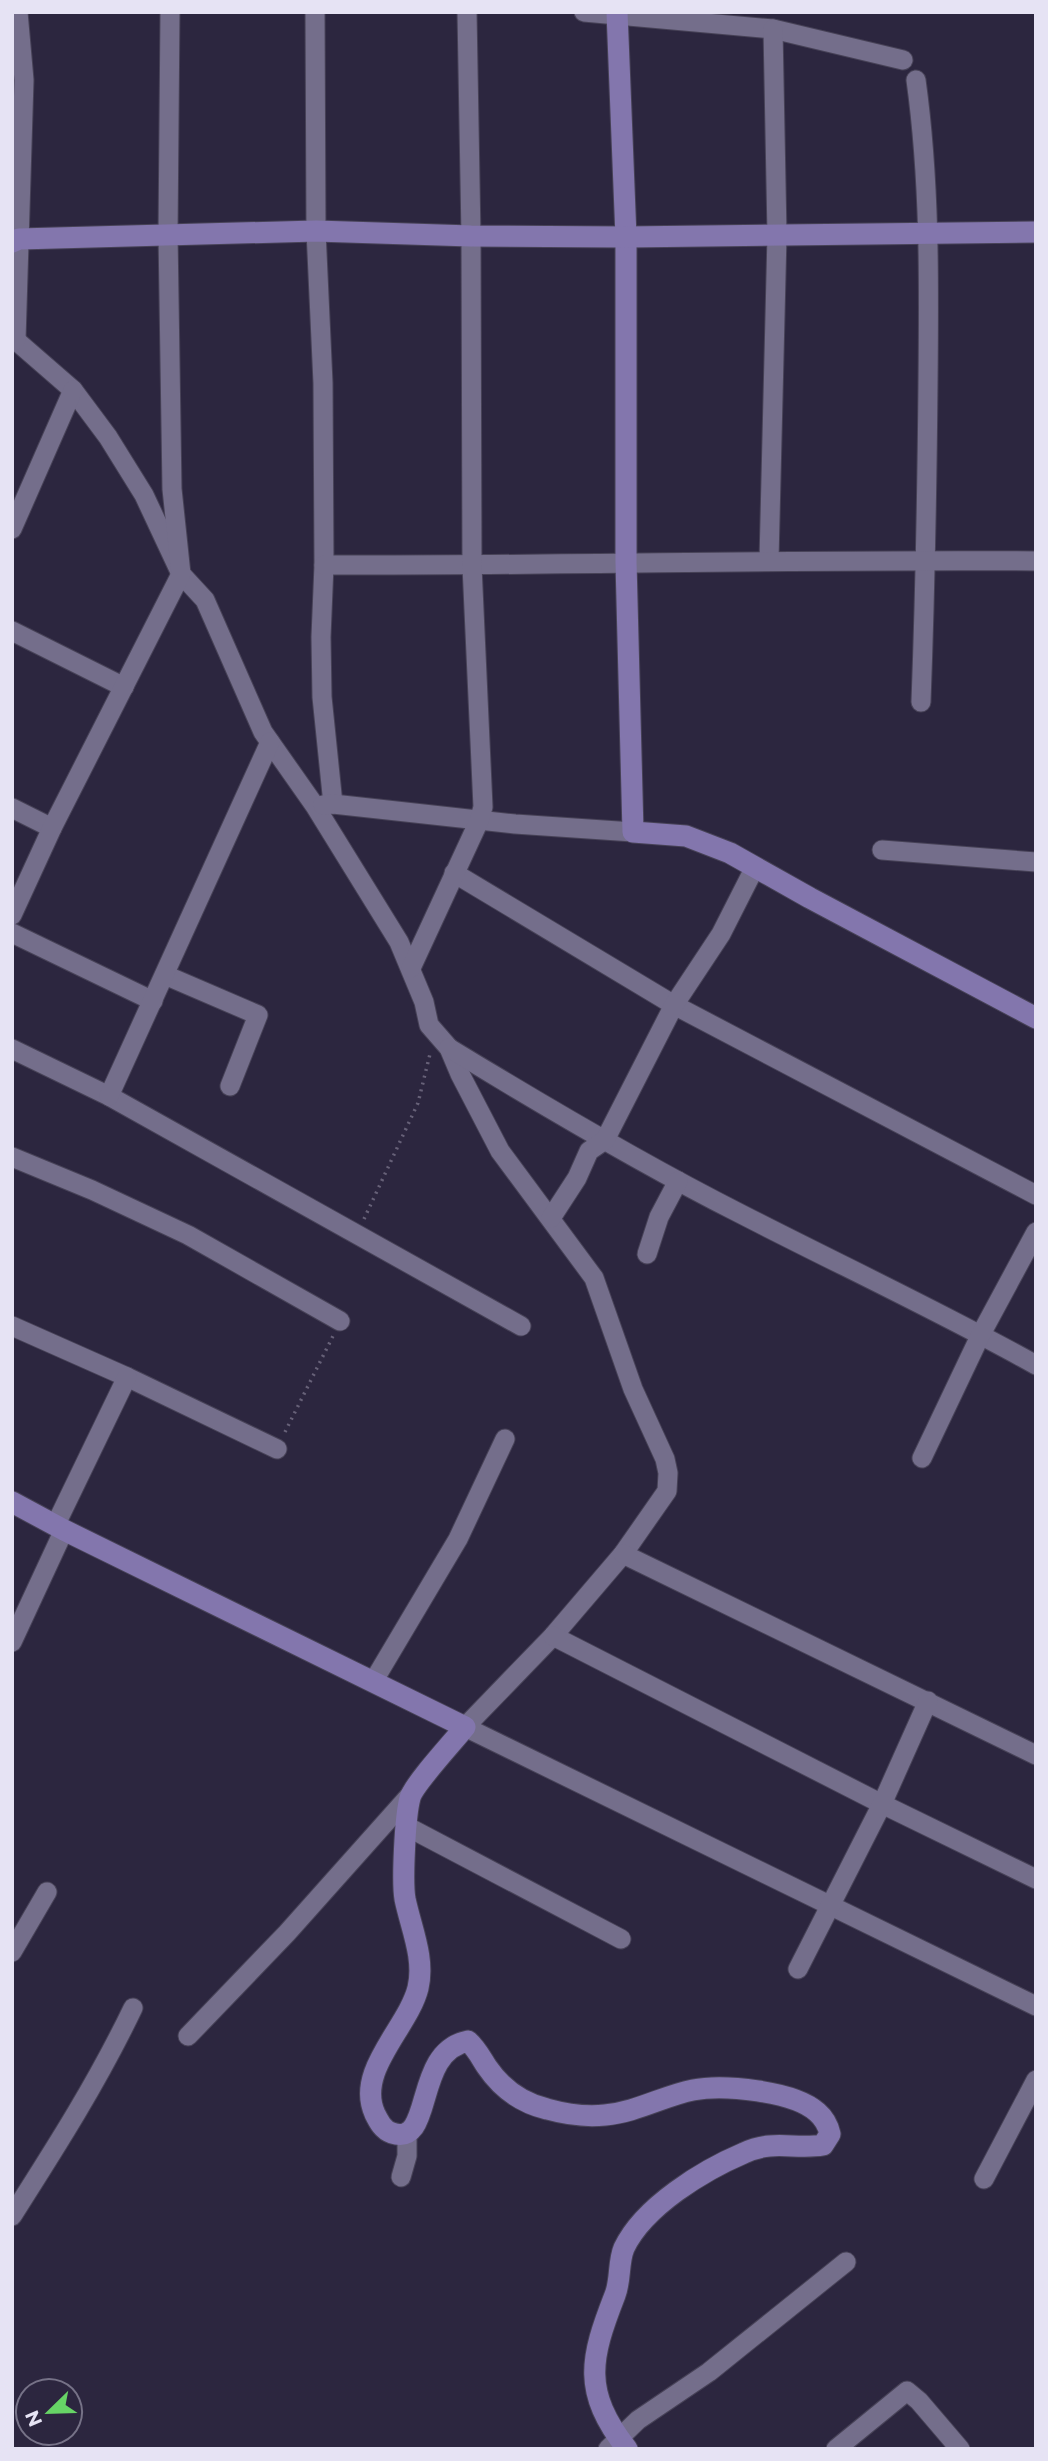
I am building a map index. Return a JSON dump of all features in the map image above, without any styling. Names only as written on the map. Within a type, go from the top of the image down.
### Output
[{"type":"street","points":[[18,12],[24,80],[15,240],[14,338],[73,390],[108,438],[144,495],[181,574],[205,600],[262,732],[324,805],[399,942],[424,1002],[429,1025],[449,1048],[562,1117],[678,1181],[1036,1365]]},
{"type":"street","points":[[12,915],[52,828],[181,574],[172,489],[168,234],[170,12]]},
{"type":"street","points":[[315,12],[316,231],[323,383],[324,805]]},
{"type":"street","points":[[411,968],[483,807],[472,566],[467,12]]},
{"type":"street","points":[[584,12],[773,29],[903,60]]},
{"type":"street","points":[[617,15],[626,237],[626,562],[632,832]]},
{"type":"street","points":[[769,560],[777,236],[773,29]]},
{"type":"street","points":[[916,80],[924,141],[929,232],[926,560],[921,702]]},
{"type":"street","points":[[15,240],[316,231],[626,237],[1036,232]]},
{"type":"street","points":[[12,529],[73,390]]},
{"type":"street","points":[[324,565],[472,566],[769,560],[1036,561]]},
{"type":"street","points":[[12,631],[124,687]]},
{"type":"street","points":[[109,1096],[271,742]]},
{"type":"street","points":[[324,805],[479,821],[686,836],[730,853],[1036,1018]]},
{"type":"street","points":[[12,808],[52,828]]},
{"type":"street","points":[[882,850],[1036,862]]},
{"type":"street","points":[[551,1218],[577,1178],[589,1152],[605,1140],[674,1005],[721,933],[755,867]]},
{"type":"street","points":[[454,873],[674,1005],[1036,1195]]},
{"type":"street","points":[[12,933],[153,1001]]},
{"type":"street","points":[[165,975],[258,1015],[230,1086]]},
{"type":"street","points":[[188,2036],[287,1933],[411,1794],[465,1727],[553,1636],[623,1553],[667,1491],[668,1474],[661,1448],[633,1389],[601,1292],[551,1218],[500,1152],[449,1048]]},
{"type":"street","points":[[12,1049],[109,1096],[521,1326]]},
{"type":"street","points":[[12,1157],[92,1190],[188,1235],[340,1321]]},
{"type":"street","points":[[646,1254],[659,1217],[678,1181]]},
{"type":"street","points":[[922,1458],[981,1335],[1036,1232]]},
{"type":"street","points":[[12,1326],[127,1377],[277,1449]]},
{"type":"street","points":[[12,1642],[127,1377]]},
{"type":"street","points":[[373,1682],[458,1539],[505,1439]]},
{"type":"street","points":[[12,1502],[828,1906],[1036,2006]]},
{"type":"street","points":[[623,1553],[1036,1755]]},
{"type":"street","points":[[553,1636],[882,1804],[1036,1879]]},
{"type":"street","points":[[798,1969],[882,1804],[929,1701]]},
{"type":"street","points":[[411,1794],[406,1826],[404,1896],[418,1945],[420,1964],[418,1987],[370,2083],[372,2107],[383,2128],[392,2133],[412,2131],[418,2122],[436,2065],[453,2047],[468,2042],[476,2048],[500,2084],[514,2095],[545,2109],[604,2116],[643,2108],[691,2090],[709,2088],[779,2095],[817,2111],[827,2123],[830,2134],[823,2144],[813,2147],[777,2144],[762,2146],[701,2175],[653,2211],[629,2240],[624,2249],[618,2288],[594,2364],[598,2402],[618,2446],[638,2420],[709,2372],[846,2262]]},
{"type":"street","points":[[406,1826],[621,1939]]},
{"type":"street","points":[[12,1952],[47,1892]]},
{"type":"street","points":[[14,2211],[69,2129],[112,2053],[133,2008]]},
{"type":"street","points":[[984,2179],[1036,2080]]},
{"type":"street","points":[[401,2177],[407,2156],[407,2132]]},
{"type":"street","points":[[836,2449],[906,2392],[919,2401],[960,2449]]},
{"type":"path","points":[[357,1234],[418,1103],[431,1051],[429,1025]]},
{"type":"path","points":[[277,1449],[340,1321]]}]
